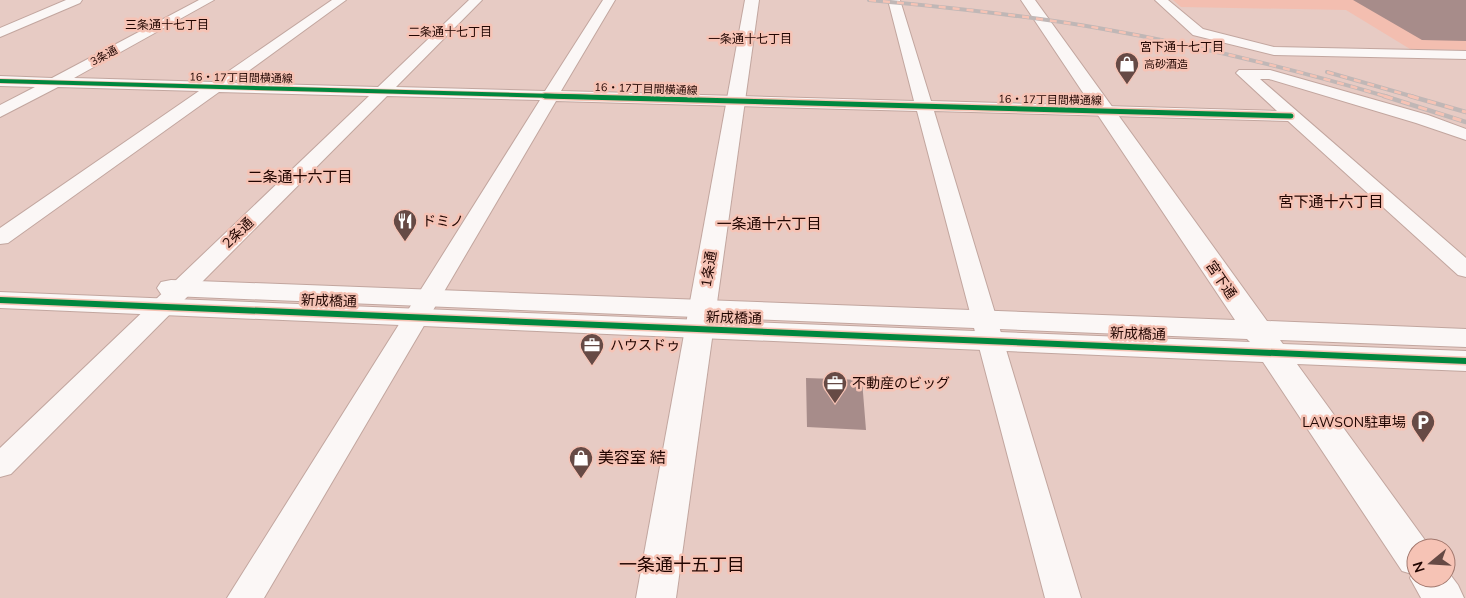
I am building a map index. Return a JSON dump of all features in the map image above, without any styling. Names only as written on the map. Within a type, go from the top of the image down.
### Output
[{"type":"street","points":[[0,33],[76,0]]},
{"type":"street","name":"3条通","points":[[0,112],[208,0]]},
{"type":"street","points":[[0,238],[340,0]]},
{"type":"street","name":"2条通","points":[[0,466],[476,0]]},
{"type":"street","points":[[244,598],[609,0]]},
{"type":"street","name":"1条通","points":[[656,598],[752,0]]},
{"type":"street","points":[[894,0],[1063,598]]},
{"type":"street","name":"宮下通","points":[[1028,0],[1406,545]]},
{"type":"street","points":[[1161,0],[1198,32],[1274,51],[1466,55]]},
{"type":"street","points":[[1466,135],[1270,74],[1244,73],[1290,116],[1466,270]]},
{"type":"street","name":"16・17丁目間横通線","points":[[0,81],[1290,116]]},
{"type":"street","name":"新成橋通","points":[[0,282],[172,297],[1263,341],[1466,360]]},
{"type":"street","name":"新成橋通","points":[[0,300],[172,297]]},
{"type":"street","name":"新成橋通","points":[[1263,341],[1466,338]]},
{"type":"shaded area","points":[[1173,0],[1466,0],[1466,50],[1410,49],[1346,10],[1181,7]]},
{"type":"building","points":[[1353,0],[1466,0],[1466,41],[1422,40]]},
{"type":"building","name":"不動産のビッグ","points":[[806,378],[862,380],[866,430],[807,427]]},
{"type":"railway","points":[[869,0],[1012,15],[1135,35],[1244,58],[1388,97]]},
{"type":"railway","points":[[1327,72],[1414,97]]},
{"type":"railway","points":[[1384,96],[1466,122]]},
{"type":"railway","points":[[1410,96],[1466,112]]},
{"type":"cycle path","points":[[0,81],[1291,116]]},
{"type":"cycle path","points":[[0,300],[1466,361]]},
{"type":"place","name":"高砂酒造","points":[[1127,85]]},
{"type":"place","name":"ドミノ","points":[[405,242]]},
{"type":"place","name":"ハウスドゥ","points":[[592,366]]},
{"type":"place","name":"不動産のビッグ","points":[[835,404]]},
{"type":"place","name":"LAWSON駐車場","points":[[1423,443]]},
{"type":"place","name":"美容室 結","points":[[581,479]]},
{"type":"district","name":"三条通十七丁目","points":[[167,25]]},
{"type":"district","name":"二条通十七丁目","points":[[450,32]]},
{"type":"district","name":"一条通十七丁目","points":[[750,39]]},
{"type":"district","name":"宮下通十七丁目","points":[[1182,47]]},
{"type":"district","name":"二条通十六丁目","points":[[300,177]]},
{"type":"district","name":"宮下通十六丁目","points":[[1331,202]]},
{"type":"district","name":"一条通十六丁目","points":[[769,224]]},
{"type":"district","name":"一条通十五丁目","points":[[682,565]]}]
